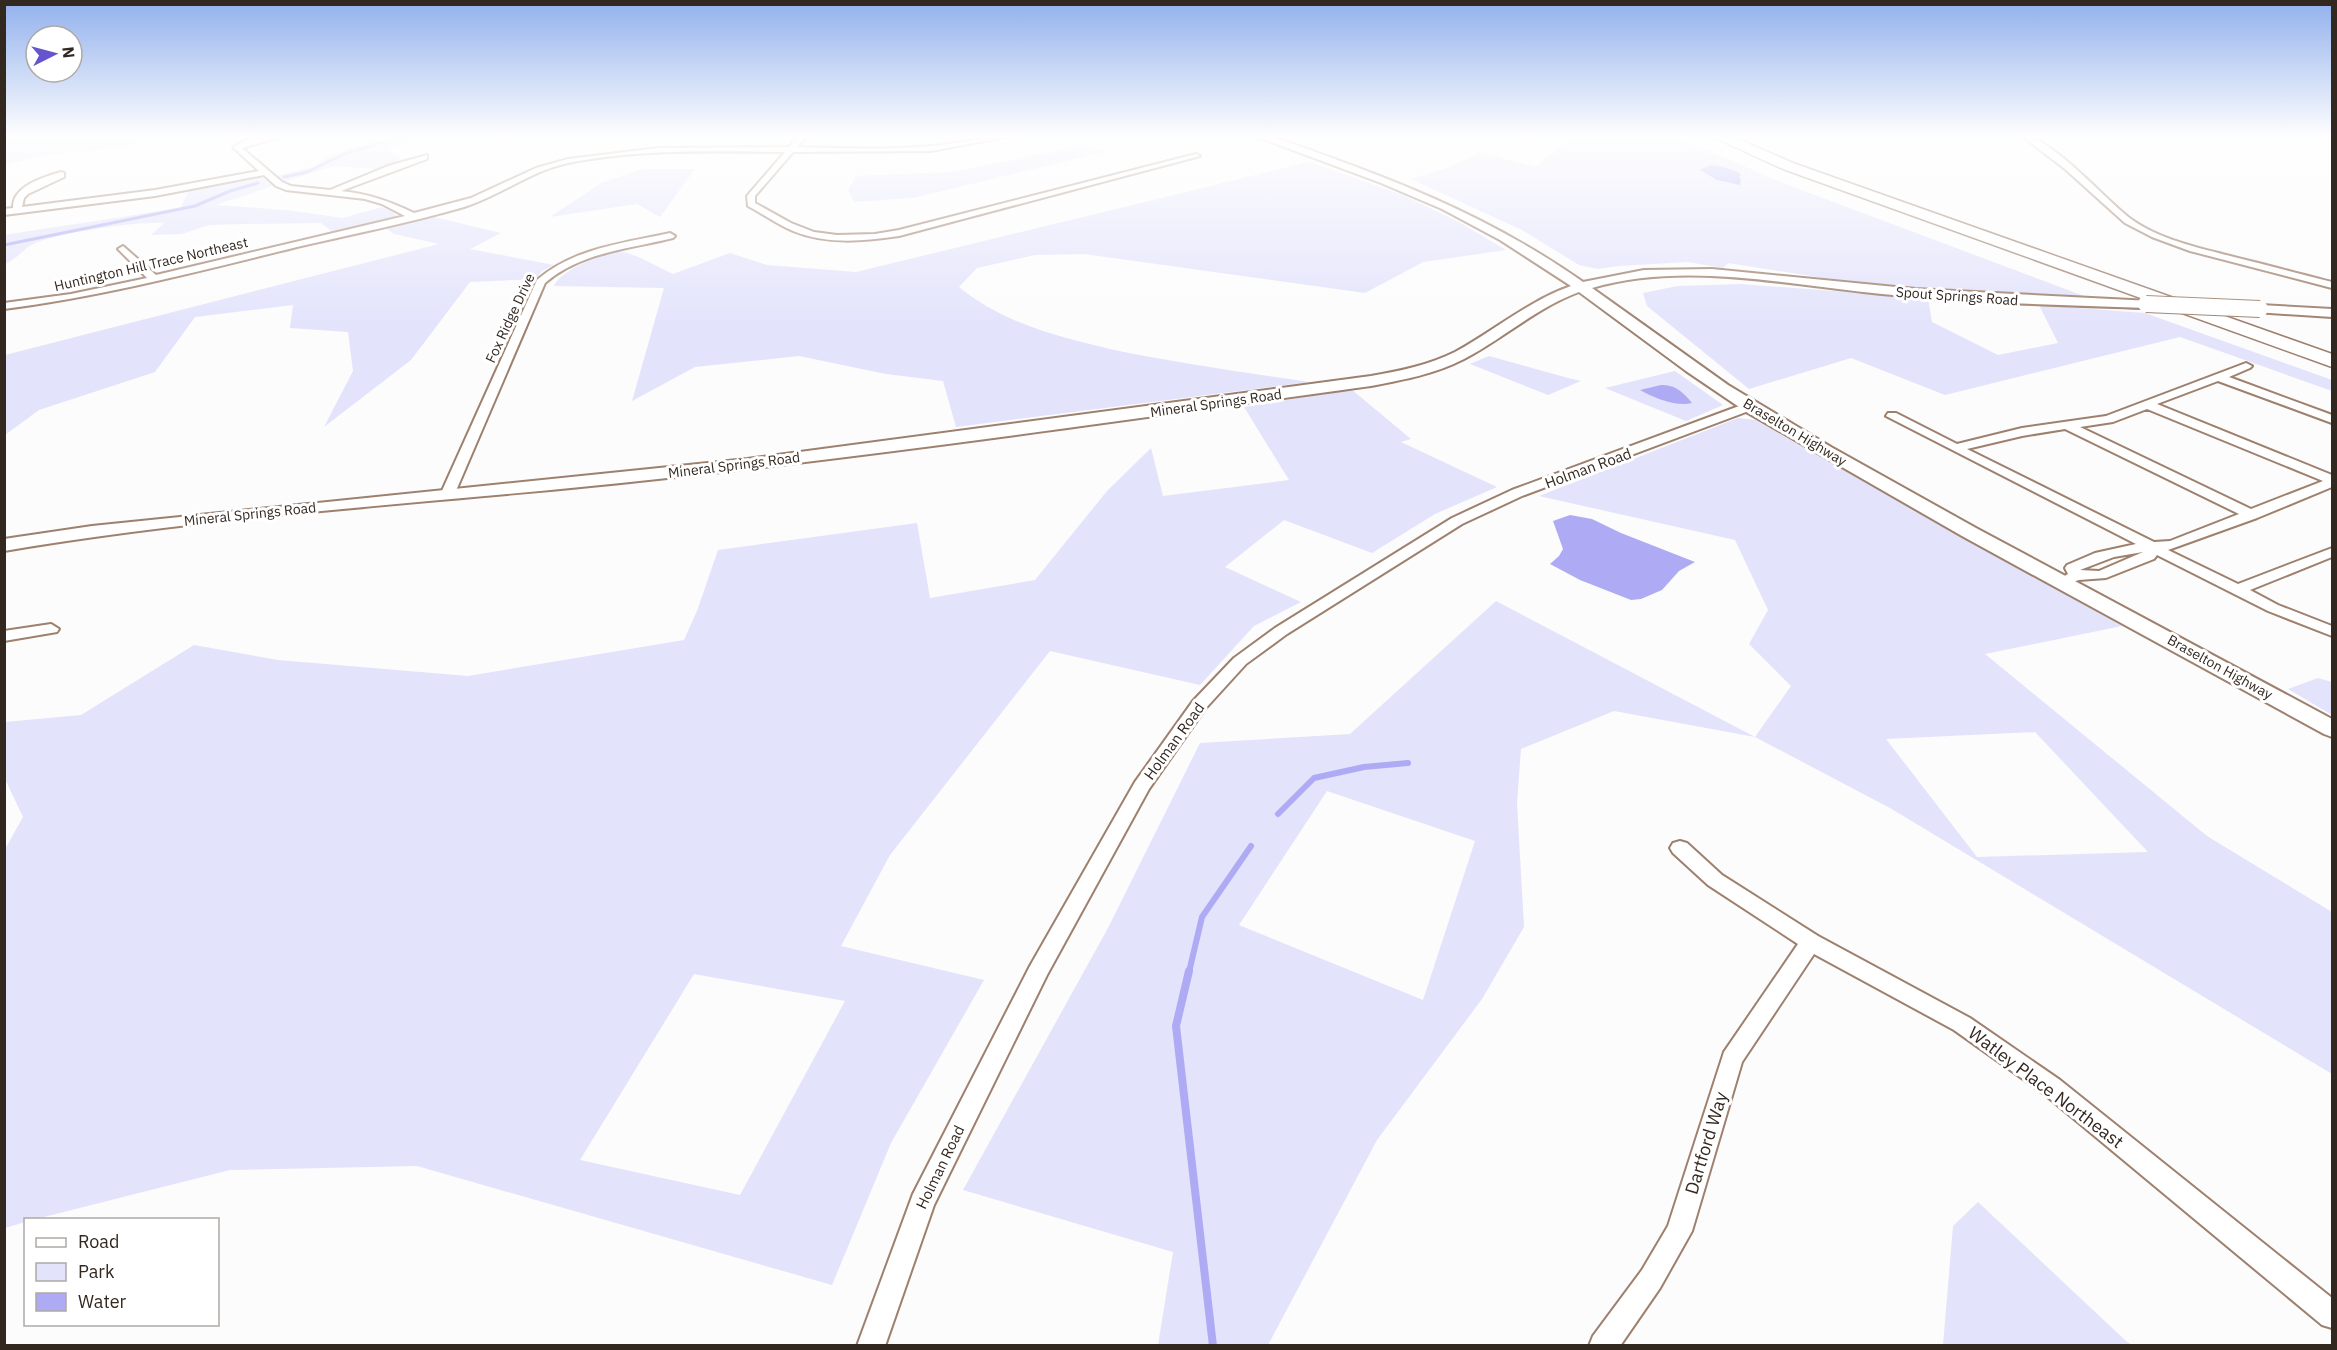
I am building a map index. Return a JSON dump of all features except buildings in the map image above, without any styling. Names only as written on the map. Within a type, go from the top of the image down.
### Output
[{"type":"highway","points":[[1880,199],[2332,361]]},
{"type":"highway","points":[[1921,199],[2289,327]]},
{"type":"street","points":[[17,199],[18,210]]},
{"type":"street","points":[[4,212],[107,199]]},
{"type":"street","points":[[373,199],[414,217]]},
{"type":"street","name":"Huntington Hill Trace Northeast","points":[[4,306],[70,297],[154,279],[414,217],[477,199]]},
{"type":"street","points":[[751,199],[751,204],[800,231],[831,237],[868,238],[899,233],[1030,199]]},
{"type":"street","name":"Braselton Highway","points":[[1430,199],[1470,217],[1546,262],[1676,356],[1750,406],[1875,479],[2070,578],[2332,729]]},
{"type":"street","points":[[2104,199],[2128,221],[2155,235],[2193,249],[2332,285]]},
{"type":"street","name":"Fox Ridge Drive","points":[[448,493],[541,282],[550,271],[573,260],[670,236]]},
{"type":"street","points":[[123,249],[154,279]]},
{"type":"street","points":[[1546,262],[1596,274],[1670,274]]},
{"type":"street","name":"Spout Springs Road","points":[[1582,287],[1612,279],[1670,274],[1752,277],[1992,300],[2146,304],[2332,313]]},
{"type":"street","name":"Mineral Springs Road","points":[[4,545],[109,529],[448,493],[656,474],[1084,422],[1371,381],[1414,373],[1458,356],[1543,302],[1582,287]]},
{"type":"street","points":[[1954,448],[2000,437],[2109,419],[2246,366]]},
{"type":"street","points":[[2220,377],[2332,419]]},
{"type":"street","points":[[2148,405],[2332,481]]},
{"type":"street","name":"Holman Road","points":[[871,1346],[921,1202],[1038,972],[1141,786],[1199,705],[1233,668],[1281,631],[1457,521],[1517,493],[1750,406]]},
{"type":"street","points":[[1892,416],[2237,590],[2304,622],[2332,631]]},
{"type":"street","points":[[2068,426],[2252,515]]},
{"type":"street","points":[[2151,547],[2172,545],[2252,515],[2332,481]]},
{"type":"street","points":[[2070,578],[2101,575],[2149,556],[2151,547]]},
{"type":"street","points":[[2237,590],[2332,552]]},
{"type":"street","points":[[4,636],[51,629]]},
{"type":"street","name":"Watley Place Northeast","points":[[1680,848],[1715,879],[1810,942],[1962,1024],[2052,1087],[2332,1315]]},
{"type":"street","name":"Dartford Way","points":[[1603,1346],[1651,1279],[1679,1231],[1732,1059],[1810,942]]},
{"type":"green space","points":[[185,199],[234,199],[216,205],[287,210],[343,218],[382,207],[398,217],[334,233],[321,223],[209,225],[182,234],[151,235],[164,223],[118,226],[46,239],[31,245],[5,264],[4,235],[181,207]]},
{"type":"green space","points":[[577,199],[673,199],[660,217],[637,204],[550,217]]},
{"type":"green space","points":[[852,199],[898,199],[854,202]]},
{"type":"green space","points":[[1157,199],[1411,199],[1459,222],[1506,250],[1423,262],[1365,293],[1084,254],[1035,255],[977,268],[959,287],[994,310],[1031,327],[1110,349],[1160,359],[1309,382],[956,427],[943,381],[886,374],[799,356],[695,367],[632,401],[664,288],[554,286],[565,274],[585,262],[617,252],[636,256],[673,274],[730,253],[767,265],[856,272]]},
{"type":"green space","points":[[1455,199],[1826,199],[2084,296],[1914,288],[1824,278],[1728,263],[1723,268],[1688,262],[1598,269],[1579,265],[1522,230]]},
{"type":"green space","points":[[434,217],[501,233],[470,249],[554,265],[542,271],[536,279],[470,282],[411,360],[324,427],[353,371],[348,332],[290,328],[293,305],[195,317],[155,372],[39,410],[5,435],[5,355],[439,244],[394,234],[384,227]]},
{"type":"green space","points":[[1741,284],[1928,298],[1932,322],[1998,355],[2058,343],[2039,305],[2145,313],[2332,380],[2332,391],[2180,337],[1945,395],[1851,358],[1749,389],[1647,306],[1643,293],[1677,286]]},
{"type":"green space","points":[[1489,356],[1581,381],[1548,395],[1470,364]]},
{"type":"green space","points":[[1675,371],[1723,405],[1686,421],[1605,388]]},
{"type":"green space","points":[[1351,389],[1411,439],[1401,442],[1497,487],[1435,514],[1372,553],[1284,520],[1225,567],[1301,602],[1254,626],[1200,685],[1050,651],[890,855],[841,946],[984,980],[891,1143],[832,1285],[417,1166],[230,1170],[40,1218],[24,1218],[24,1222],[5,1228],[4,851],[23,817],[5,779],[5,722],[81,715],[194,645],[278,660],[468,676],[684,640],[697,611],[718,550],[917,523],[930,598],[1035,580],[1107,491],[1151,448],[1163,496],[1289,480],[1244,407]],"holes":[[[694,974],[845,1001],[740,1195],[580,1160]]]},
{"type":"green space","points":[[1738,418],[1755,420],[2122,626],[1985,654],[2207,836],[2332,912],[2332,1074],[1890,808],[1755,737],[1791,686],[1749,644],[1768,610],[1735,540],[1539,496]],"holes":[[[2035,732],[2147,851],[2147,852],[1977,857],[1886,739]]]},
{"type":"green space","points":[[1496,601],[1755,737],[1614,711],[1521,749],[1517,803],[1524,927],[1482,999],[1377,1140],[1268,1345],[1158,1345],[1173,1252],[963,1190],[1108,928],[1200,743],[1350,734]],"holes":[[[1327,791],[1475,841],[1423,1000],[1239,925]]]},
{"type":"green space","points":[[2318,678],[2332,682],[2332,715],[2288,689]]},
{"type":"green space","points":[[1978,1202],[2132,1345],[1943,1345],[1953,1226]]},
{"type":"water","points":[[1661,385],[1679,390],[1692,403],[1672,403],[1640,390]]},
{"type":"water","points":[[1570,515],[1592,519],[1695,562],[1679,571],[1662,590],[1641,599],[1631,600],[1580,580],[1550,564],[1563,549],[1553,521]]},
{"type":"waterway","points":[[4,245],[195,206],[211,199]]},
{"type":"waterway","points":[[1278,814],[1314,778],[1364,767],[1408,763]]},
{"type":"waterway","points":[[1189,972],[1202,917],[1251,846]]},
{"type":"waterway","points":[[1189,971],[1176,1026],[1213,1346]]}]
